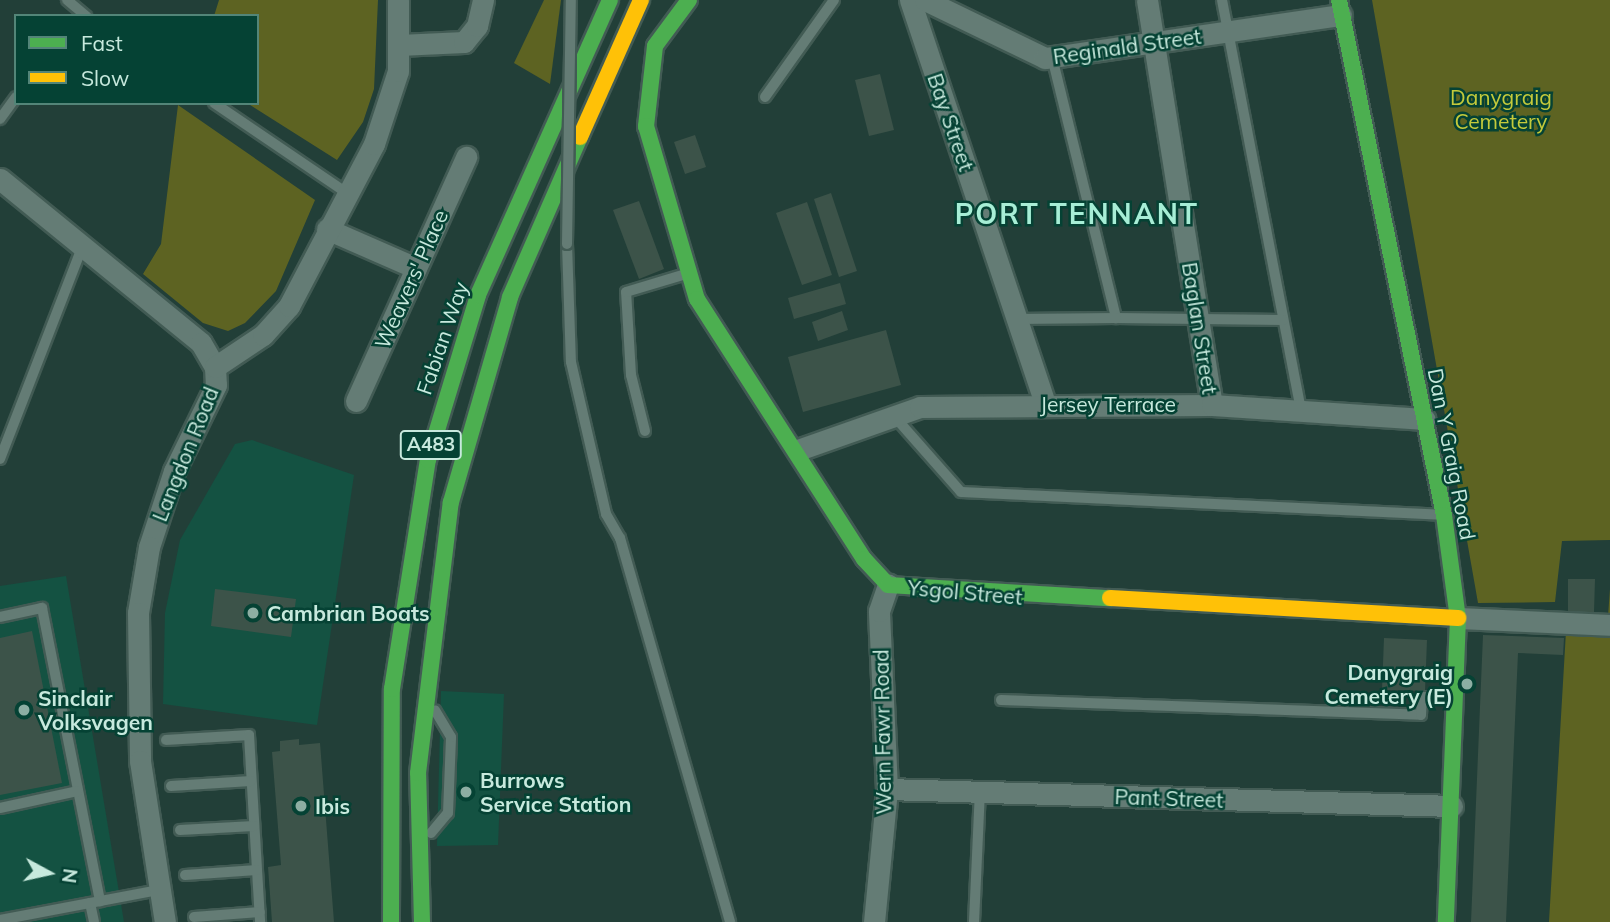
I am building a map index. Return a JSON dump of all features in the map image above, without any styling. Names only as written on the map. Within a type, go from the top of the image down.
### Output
[{"type":"main road","name":"Fabian Way","points":[[391,922],[392,689],[430,449],[488,270],[610,0]]},
{"type":"main road","name":"A483","points":[[422,922],[416,855],[424,688],[451,502],[480,391],[553,187],[642,0]]},
{"type":"main road","name":"Ysgol Street","points":[[689,0],[655,46],[646,127],[697,299],[798,450],[864,559],[888,585],[1458,618]]},
{"type":"main road","name":"Dan Y Graig Road","points":[[1340,8],[1444,515],[1458,618],[1458,698],[1446,922]]},
{"type":"street","name":"Langdon Road","points":[[165,922],[140,761],[138,612],[149,547],[174,471],[216,385],[215,368],[263,335],[289,306],[344,191],[388,113],[400,45],[398,0]]},
{"type":"street","points":[[400,45],[464,42],[477,26],[483,0]]},
{"type":"street","name":"Bay Street","points":[[910,0],[1045,404]]},
{"type":"street","name":"Reginald Street","points":[[925,0],[1052,57],[1154,44],[1340,8]]},
{"type":"street","name":"Baglan Street","points":[[1147,0],[1212,405]]},
{"type":"street","name":"Weavers' Place","points":[[356,401],[466,157]]},
{"type":"street","points":[[0,179],[201,343],[215,368]]},
{"type":"street","points":[[327,229],[416,268]]},
{"type":"street","name":"Jersey Terrace","points":[[798,450],[920,407],[1045,404],[1212,405],[1425,419]]},
{"type":"street","name":"Wern Fawr Road","points":[[874,922],[887,789],[879,611],[888,585]]},
{"type":"street","name":"Ysgol Street","points":[[1458,618],[1610,625]]},
{"type":"street","name":"Pant Street","points":[[887,789],[1452,806]]},
{"type":"lane","points":[[67,0],[79,14]]},
{"type":"lane","points":[[570,0],[567,244],[571,362],[606,514],[624,551],[730,922]]},
{"type":"lane","points":[[765,97],[834,0]]},
{"type":"lane","points":[[1222,0],[1301,411]]},
{"type":"lane","points":[[1052,57],[1116,318]]},
{"type":"lane","points":[[0,119],[14,100]]},
{"type":"lane","points":[[217,105],[344,191]]},
{"type":"lane","points":[[0,459],[83,245]]},
{"type":"lane","points":[[645,431],[631,375],[626,292],[689,274]]},
{"type":"lane","points":[[1017,319],[1283,320]]},
{"type":"lane","points":[[894,416],[961,492],[1444,515]]},
{"type":"lane","points":[[0,617],[42,608],[77,791],[95,902],[94,922]]},
{"type":"lane","points":[[416,855],[448,813],[451,737],[424,688]]},
{"type":"lane","points":[[1001,700],[1421,715],[1422,697],[1458,698]]},
{"type":"lane","points":[[166,740],[249,735],[260,917],[194,917]]},
{"type":"lane","points":[[170,786],[251,781]]},
{"type":"lane","points":[[0,808],[77,791]]},
{"type":"lane","points":[[974,922],[980,792]]},
{"type":"lane","points":[[180,830],[254,826]]},
{"type":"lane","points":[[185,875],[257,870]]},
{"type":"lane","points":[[0,920],[159,890]]},
{"type":"shaded area","points":[[252,440],[354,475],[317,725],[163,704],[165,613],[180,540],[235,444]]},
{"type":"shaded area","points":[[66,576],[124,922],[0,922],[0,586]]},
{"type":"shaded area","points":[[441,691],[504,694],[498,845],[437,846]]},
{"type":"green space","points":[[219,0],[378,0],[374,89],[363,122],[337,160],[250,105],[259,105],[259,14],[215,14]]},
{"type":"green space","points":[[544,0],[561,0],[550,84],[514,63]]},
{"type":"green space","name":"Danygraig Cemetery","points":[[1372,0],[1610,0],[1610,540],[1562,541],[1555,602],[1478,603]]},
{"type":"green space","points":[[178,105],[315,200],[276,291],[245,323],[228,331],[203,323],[143,274],[161,244]]},
{"type":"green space","points":[[1610,589],[1610,922],[1549,922],[1567,614],[1608,616]]},
{"type":"building","points":[[880,74],[894,130],[869,136],[855,80]]},
{"type":"building","points":[[695,135],[706,167],[685,174],[674,142]]},
{"type":"building","points":[[831,193],[857,271],[839,277],[814,199]]},
{"type":"building","points":[[639,201],[664,269],[639,279],[613,210]]},
{"type":"building","points":[[807,202],[832,275],[802,285],[776,213]]},
{"type":"building","points":[[840,283],[846,304],[794,319],[788,298]]},
{"type":"building","points":[[842,311],[848,330],[818,341],[812,322]]},
{"type":"building","points":[[886,330],[901,385],[803,412],[788,357]]},
{"type":"building","points":[[1568,579],[1595,579],[1594,612],[1568,612]]},
{"type":"building","name":"Cambrian Boats","points":[[215,589],[296,599],[291,637],[211,626]]},
{"type":"building","name":"Sinclair Volksvagen","points":[[32,631],[62,783],[0,795],[0,638]]},
{"type":"building","points":[[1483,635],[1564,638],[1563,655],[1518,653],[1506,922],[1471,922]]},
{"type":"building","points":[[1384,638],[1427,640],[1425,691],[1382,690]]},
{"type":"building","name":"Ibis","points":[[299,739],[299,745],[320,743],[334,922],[272,922],[268,867],[281,865],[272,752],[280,751],[280,741]]},
{"type":"traffic: fast","points":[[391,922],[392,689],[428,460],[478,295],[610,0]]},
{"type":"traffic: fast","points":[[689,0],[655,46],[646,126],[697,299],[864,559],[888,585],[1110,598]]},
{"type":"traffic: fast","points":[[1339,0],[1444,515],[1458,618],[1446,922]]},
{"type":"traffic: fast","points":[[422,922],[418,773],[451,502],[510,297],[580,137]]},
{"type":"traffic: slow","points":[[580,137],[641,0]]},
{"type":"traffic: slow","points":[[1110,598],[1458,618]]},
{"type":"place","name":"Cambrian Boats","points":[[253,613]]},
{"type":"place","name":"Danygraig Cemetery (E)","points":[[1467,684]]},
{"type":"place","name":"Sinclair Volksvagen","points":[[24,710]]},
{"type":"place","name":"Burrows Service Station","points":[[466,792]]},
{"type":"place","name":"Ibis","points":[[301,806]]},
{"type":"district","name":"PORT TENNANT","points":[[1077,214]]}]
